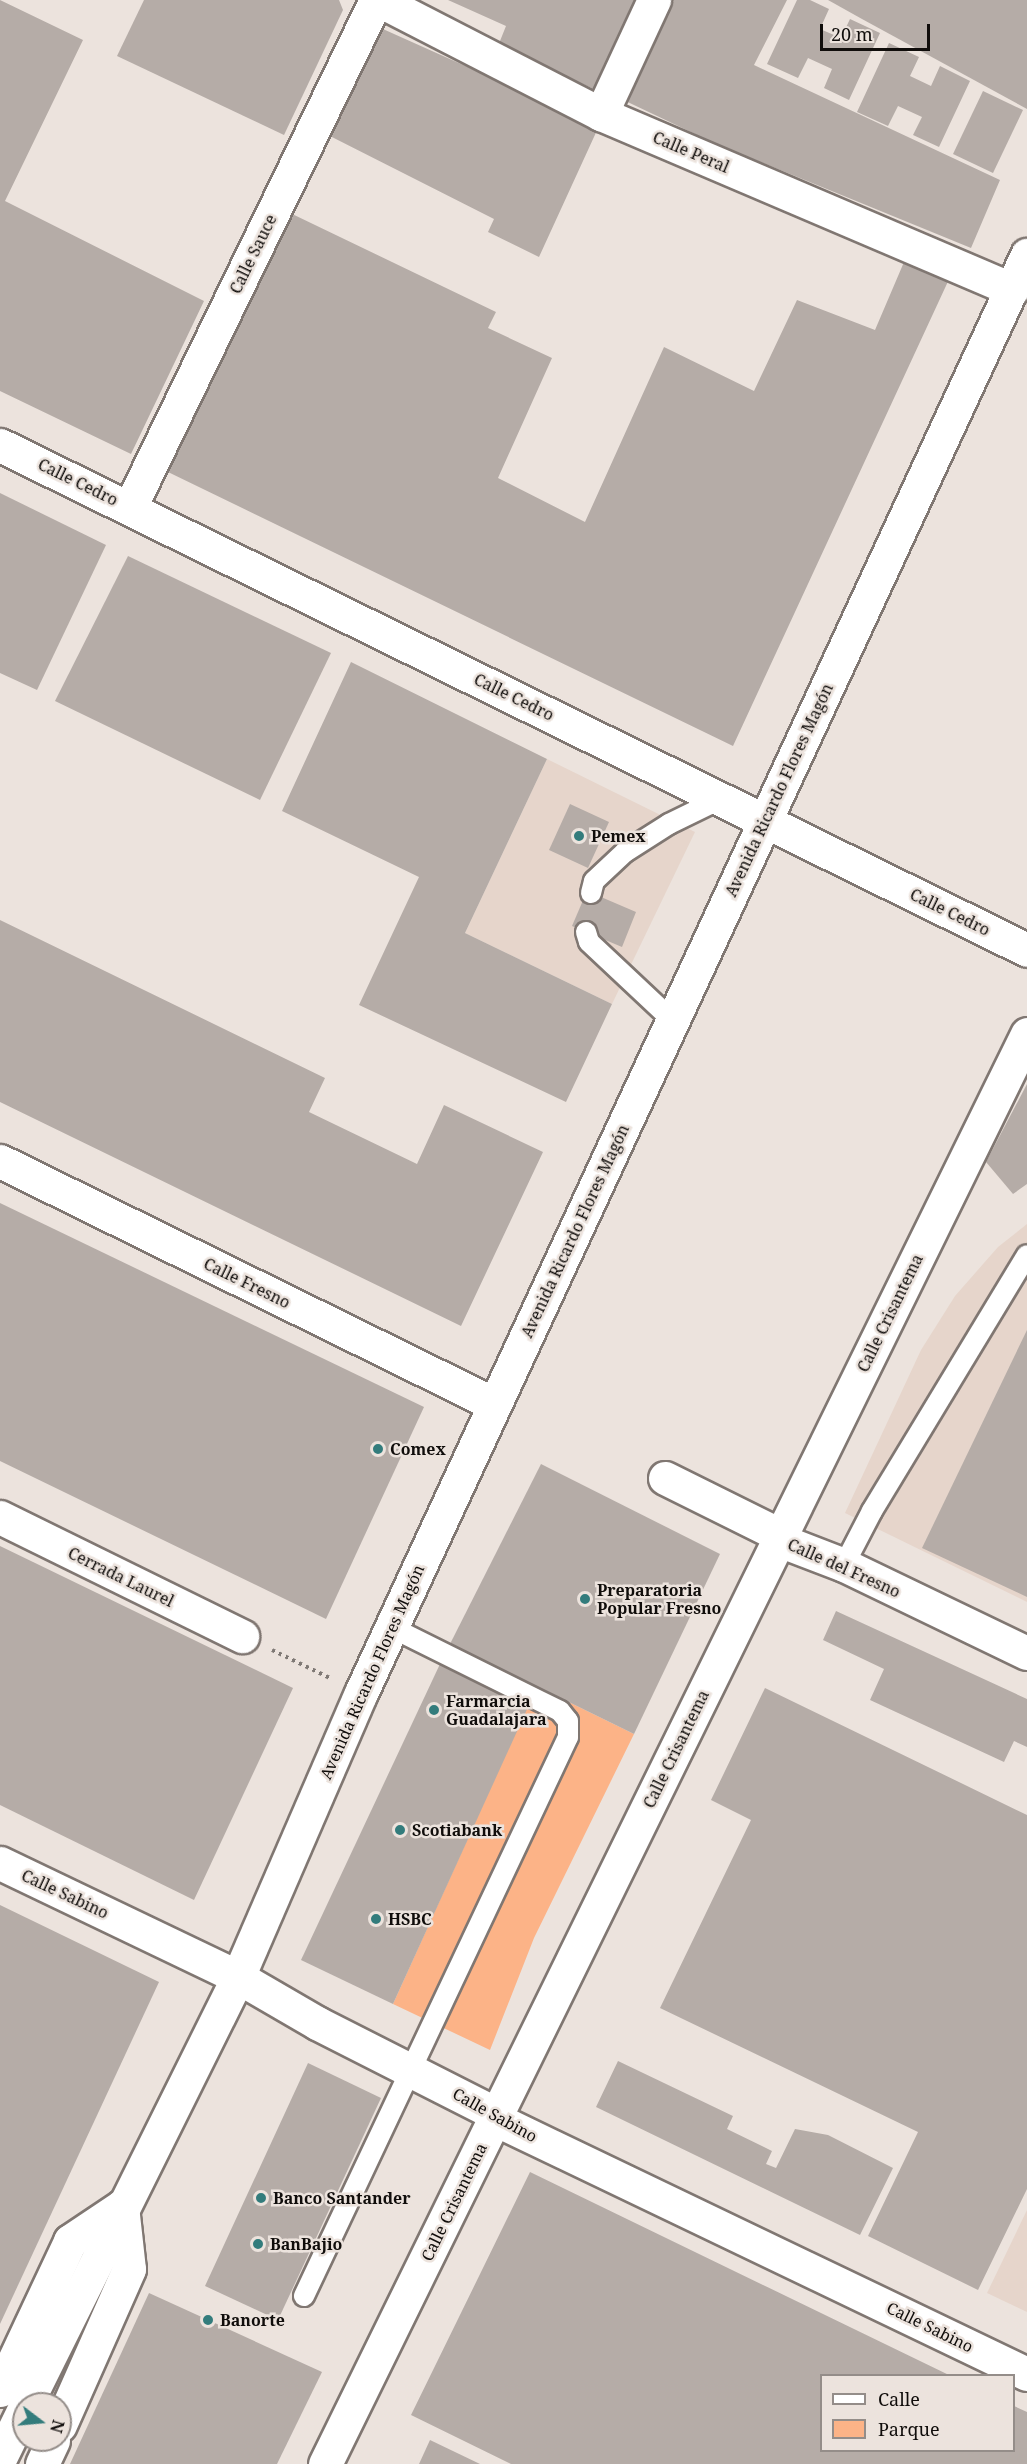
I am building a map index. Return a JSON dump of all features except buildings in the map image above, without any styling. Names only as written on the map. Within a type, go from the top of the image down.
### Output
[{"type":"street","name":"Calle Peral","points":[[377,0],[601,114],[1012,289]]},
{"type":"street","name":"Calle Sauce","points":[[130,507],[377,0]]},
{"type":"street","points":[[601,114],[654,0]]},
{"type":"street","name":"Avenida Ricardo Flores Magón","points":[[32,2392],[122,2206],[238,1977],[360,1693],[1027,255]]},
{"type":"street","name":"Calle Cedro","points":[[0,445],[1027,950]]},
{"type":"street","name":"Calle Crisantema","points":[[325,2464],[1027,1034]]},
{"type":"street","name":"Calle Fresno","points":[[0,1161],[494,1404]]},
{"type":"street","name":"Calle del Fresno","points":[[665,1478],[774,1532],[779,1540],[844,1565],[1027,1653]]},
{"type":"street","name":"Cerrada Laurel","points":[[0,1517],[242,1636]]},
{"type":"street","name":"Calle Sabino","points":[[0,1863],[238,1977],[317,2023],[496,2114],[495,2119],[1027,2374]]},
{"type":"street","points":[[72,2397],[129,2269],[122,2206]]},
{"type":"street","name":"Avenida Ricardo Flores Magón","points":[[0,2390],[70,2241],[122,2206]]},
{"type":"street","points":[[0,2458],[12,2434]]},
{"type":"lane","points":[[591,893],[594,881],[625,852],[669,824],[720,800]]},
{"type":"lane","points":[[586,932],[589,942],[672,1020]]},
{"type":"lane","points":[[844,1565],[872,1511],[1027,1255]]},
{"type":"lane","points":[[304,2296],[568,1737],[568,1721],[560,1711],[391,1627]]},
{"type":"path","points":[[242,1636],[360,1693]]},
{"type":"shaded area","points":[[547,759],[695,832],[612,1004],[465,933]]},
{"type":"shaded area","points":[[1027,1224],[1027,1602],[845,1513],[921,1350],[955,1296],[998,1247]]},
{"type":"shaded area","points":[[1027,2210],[1027,2312],[987,2293]]},
{"type":"green space","points":[[450,1644],[634,1734],[534,1938],[490,2050],[393,2004],[528,1705],[440,1664]]},
{"type":"place","name":"Pemex","points":[[579,836]]},
{"type":"place","name":"Comex","points":[[378,1449]]},
{"type":"place","name":"Preparatoria Popular Fresno","points":[[585,1599]]},
{"type":"place","name":"Farmarcia Guadalajara","points":[[434,1710]]},
{"type":"place","name":"Scotiabank","points":[[400,1830]]},
{"type":"place","name":"HSBC","points":[[376,1919]]},
{"type":"place","name":"Banco Santander","points":[[261,2198]]},
{"type":"place","name":"BanBajio","points":[[258,2244]]},
{"type":"place","name":"Banorte","points":[[208,2320]]}]
